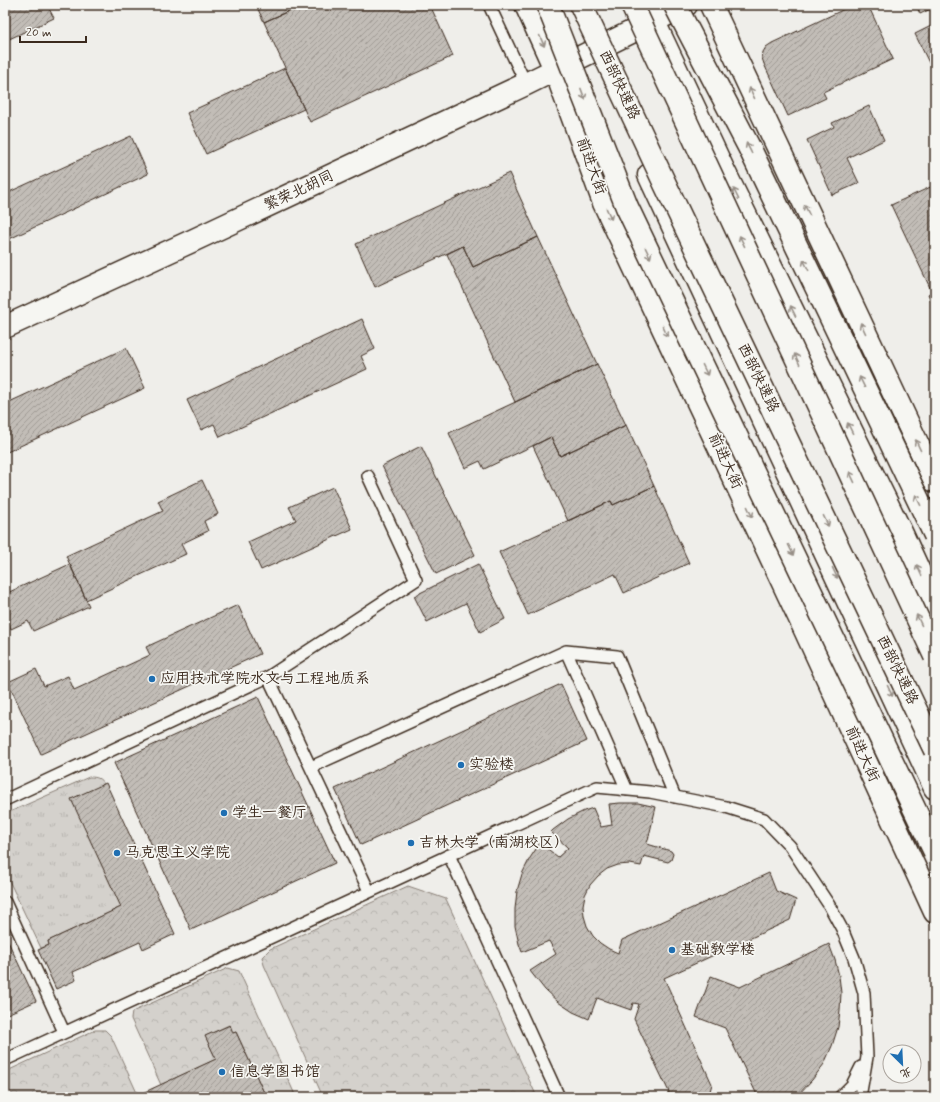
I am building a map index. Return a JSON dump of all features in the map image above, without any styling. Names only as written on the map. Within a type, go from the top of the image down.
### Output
[{"type":"main road","name":"前进大街","points":[[526,5],[555,69],[604,203],[800,619],[935,912]]},
{"type":"main road","points":[[549,5],[626,207],[935,852]]},
{"type":"main road","points":[[570,5],[935,788]]},
{"type":"main road","name":"西部快速路","points":[[581,5],[668,191],[935,750]]},
{"type":"main road","points":[[632,5],[935,656]]},
{"type":"main road","points":[[675,5],[750,148],[935,535]]},
{"type":"main road","name":"繁荣北胡同","points":[[5,327],[202,237],[526,84],[591,52],[649,13],[686,5]]},
{"type":"main road","points":[[711,5],[935,481]]},
{"type":"main road","points":[[649,13],[723,169],[902,534],[935,606]]},
{"type":"lane","points":[[489,5],[526,84]]},
{"type":"lane","points":[[5,800],[268,677],[416,580],[368,476]]},
{"type":"lane","points":[[311,767],[566,651],[618,656],[675,797]]},
{"type":"lane","points":[[566,651],[627,790]]},
{"type":"lane","points":[[268,677],[369,891]]},
{"type":"lane","points":[[5,1060],[597,787],[650,792],[726,807],[764,819],[790,846],[829,905],[842,929],[854,958],[864,993],[867,1057],[860,1097]]},
{"type":"lane","points":[[449,855],[559,1097]]},
{"type":"lane","points":[[5,902],[64,1032]]},
{"type":"lane","points":[[840,1097],[852,1085],[867,1057]]},
{"type":"green space","points":[[89,777],[98,778],[104,784],[121,907],[48,941],[49,945],[41,948],[5,872],[5,814]]},
{"type":"green space","points":[[408,886],[446,899],[537,1097],[323,1097],[264,965],[262,957],[270,949]]},
{"type":"green space","points":[[228,968],[239,971],[296,1097],[266,1097],[236,1032],[233,1033],[229,1025],[206,1036],[216,1059],[161,1085],[131,1019],[132,1012]]},
{"type":"green space","points":[[95,1030],[105,1030],[111,1036],[138,1095],[134,1097],[5,1097],[5,1072]]},
{"type":"building","points":[[5,5],[47,5],[54,18],[5,41]]},
{"type":"building","points":[[256,5],[302,5],[264,22]]},
{"type":"building","points":[[302,5],[430,5],[453,56],[310,122],[264,22]]},
{"type":"building","points":[[853,5],[868,5],[893,59],[823,92],[826,98],[788,116],[764,64],[762,58],[763,52],[766,47],[772,43]]},
{"type":"building","points":[[916,5],[935,5],[935,7],[920,14]]},
{"type":"building","points":[[935,24],[935,63],[930,65],[915,34]]},
{"type":"building","points":[[285,68],[304,109],[206,154],[187,113]]},
{"type":"building","points":[[869,106],[884,140],[847,158],[859,183],[832,195],[807,140],[834,127],[832,123]]},
{"type":"building","points":[[131,136],[148,174],[5,241],[5,194]]},
{"type":"building","points":[[509,173],[538,237],[473,267],[463,246],[375,287],[356,244]]},
{"type":"building","points":[[935,185],[935,310],[928,294],[932,292],[891,205]]},
{"type":"building","points":[[538,237],[597,364],[515,402],[447,254],[463,246],[473,267]]},
{"type":"building","points":[[362,319],[375,349],[361,356],[367,369],[220,437],[214,424],[201,430],[187,400]]},
{"type":"building","points":[[126,348],[145,388],[5,453],[5,404]]},
{"type":"building","points":[[597,364],[626,425],[560,456],[551,437],[484,469],[480,461],[465,468],[449,433]]},
{"type":"building","points":[[626,425],[654,486],[613,505],[611,501],[568,521],[533,446],[551,437],[560,456]]},
{"type":"building","points":[[421,446],[475,555],[436,574],[382,466]]},
{"type":"building","points":[[202,480],[218,514],[204,521],[208,531],[181,544],[186,554],[86,600],[66,556],[163,511],[158,501]]},
{"type":"building","points":[[654,486],[689,563],[624,593],[615,574],[528,615],[499,552],[611,501],[613,505]]},
{"type":"building","points":[[333,487],[352,529],[261,570],[248,542],[296,520],[289,507]]},
{"type":"building","points":[[70,564],[89,606],[33,631],[28,621],[11,629],[5,615],[5,594]]},
{"type":"building","points":[[478,564],[505,619],[480,632],[466,603],[427,622],[414,596]]},
{"type":"building","name":"应用技术学院水文与工程地质系","points":[[238,605],[260,654],[41,754],[8,682],[36,669],[44,686],[68,676],[74,690],[150,655],[146,647]]},
{"type":"building","name":"实验楼","points":[[561,684],[587,741],[361,845],[335,789]]},
{"type":"building","name":"学生一餐厅","points":[[258,697],[335,863],[191,930],[114,763]]},
{"type":"building","name":"马克思主义学院","points":[[106,783],[175,934],[143,949],[140,942],[73,972],[76,980],[56,989],[38,950],[49,945],[48,941],[121,907],[71,799]]},
{"type":"building","name":"基础教学楼","points":[[638,803],[656,807],[647,844],[671,851],[673,854],[671,860],[668,862],[644,856],[641,866],[630,864],[618,865],[607,869],[590,885],[585,895],[583,905],[584,916],[587,926],[593,936],[609,949],[618,953],[622,940],[769,873],[776,891],[796,900],[790,920],[664,978],[712,1084],[710,1091],[712,1097],[667,1097],[669,1092],[634,1019],[639,1004],[633,1003],[631,1010],[597,998],[589,1019],[573,1012],[558,1002],[545,990],[530,971],[556,954],[549,941],[522,952],[519,944],[515,926],[517,891],[522,874],[540,843],[558,857],[568,848],[551,832],[553,830],[568,819],[593,808],[601,827],[612,825],[609,804]]},
{"type":"building","points":[[5,935],[36,1001],[5,1015]]},
{"type":"building","points":[[829,944],[839,976],[841,993],[838,1027],[824,1064],[812,1080],[796,1097],[758,1097],[725,1028],[696,1017],[711,976],[740,987]]},
{"type":"building","name":"信息学图书馆","points":[[230,1025],[233,1033],[236,1032],[266,1097],[134,1097],[216,1059],[205,1036]]},
{"type":"place","name":"应用技术学院水文与工程地质系","points":[[152,679]]},
{"type":"place","name":"实验楼","points":[[461,765]]},
{"type":"place","name":"学生一餐厅","points":[[224,813]]},
{"type":"place","name":"吉林大学（南湖校区）","points":[[411,843]]},
{"type":"place","name":"马克思主义学院","points":[[117,853]]},
{"type":"place","name":"基础教学楼","points":[[672,950]]},
{"type":"place","name":"信息学图书馆","points":[[222,1072]]}]
